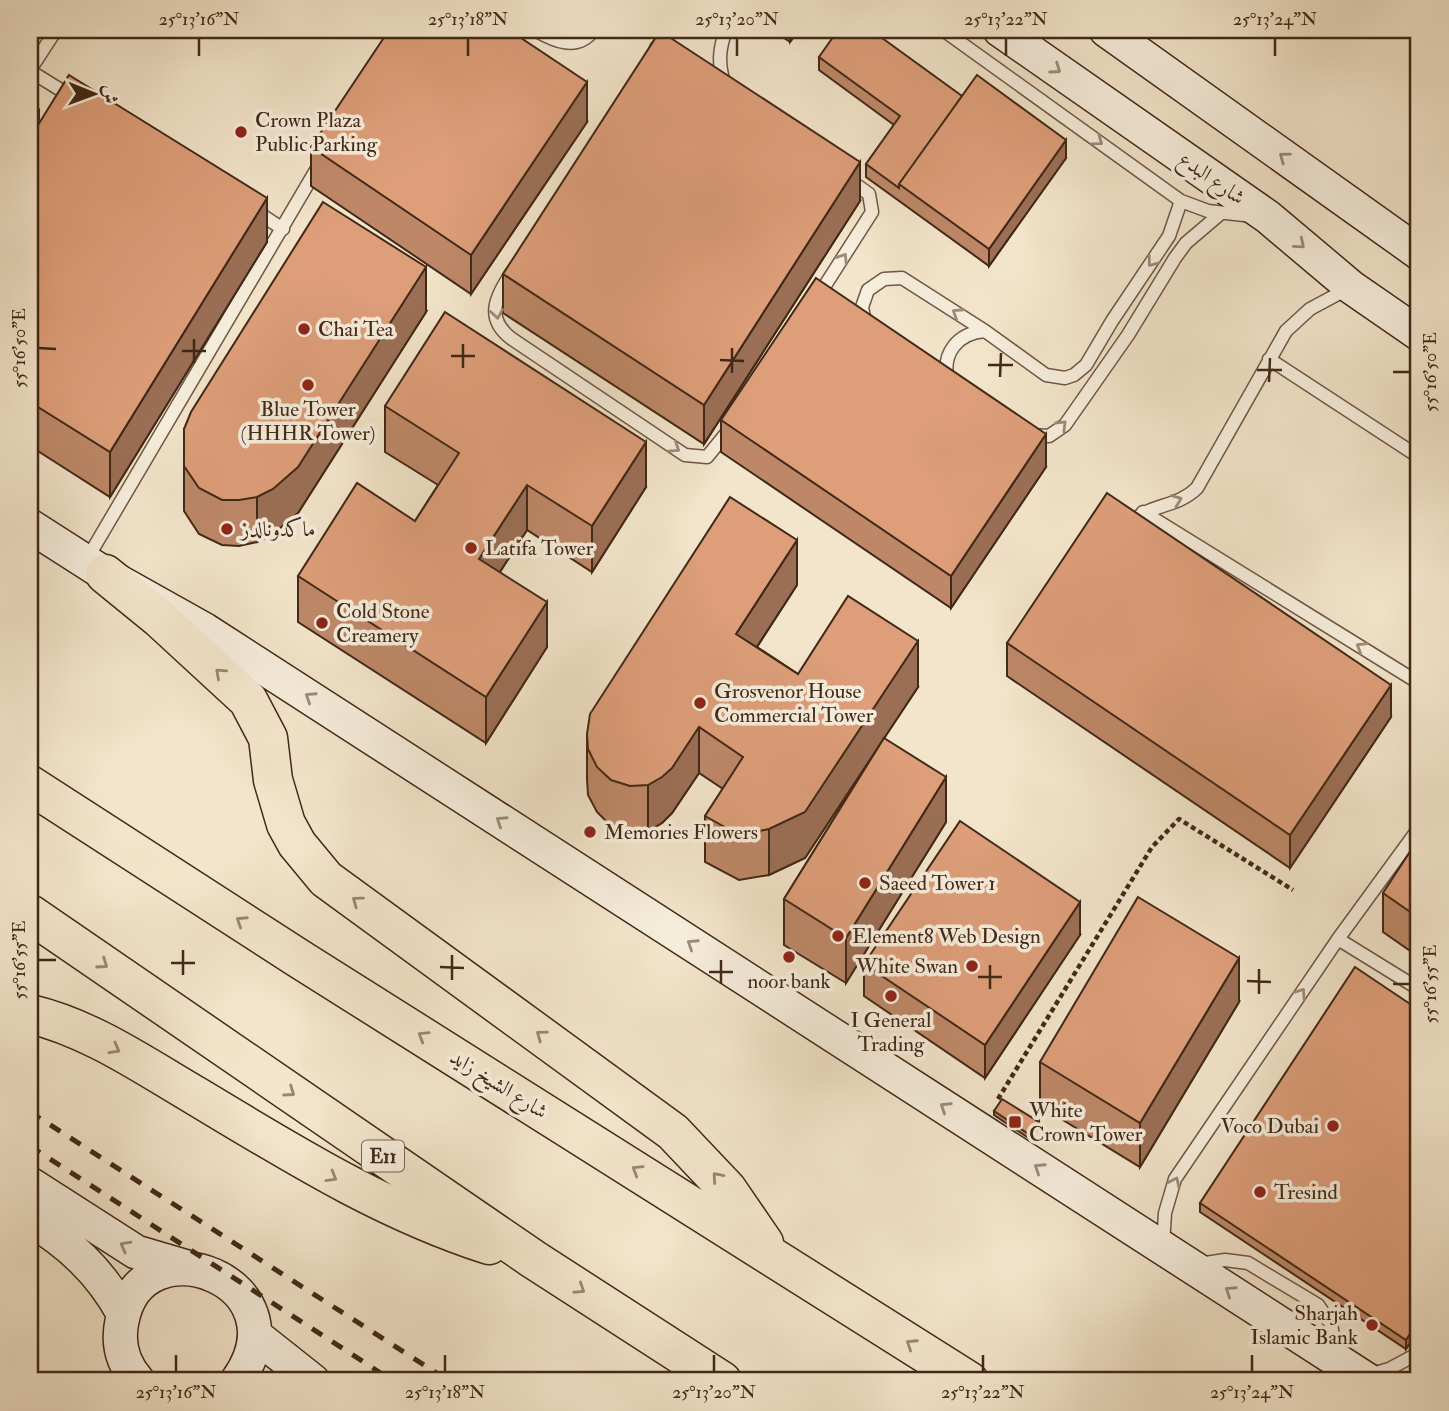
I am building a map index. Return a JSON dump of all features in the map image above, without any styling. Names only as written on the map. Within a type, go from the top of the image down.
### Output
[{"type":"highway","points":[[95,568],[159,618],[248,700],[268,738],[273,780],[286,824],[303,853],[326,879],[673,1132],[727,1189],[770,1253]]},
{"type":"highway","name":"شارع الشيخ زايد","points":[[30,785],[298,958],[770,1253],[969,1381]]},
{"type":"highway","name":"E11","points":[[30,914],[533,1259],[722,1381]]},
{"type":"highway","points":[[30,1014],[66,1025],[103,1042],[337,1180],[384,1204],[432,1225],[533,1259]]},
{"type":"street","name":"شارع البدع","points":[[1000,30],[1268,217],[1351,287],[1419,334]]},
{"type":"street","points":[[1106,30],[1419,253]]},
{"type":"street","points":[[30,526],[95,568],[205,630],[1357,1373]]},
{"type":"street","points":[[30,1184],[136,1252],[189,1268],[209,1271],[228,1281],[242,1296],[251,1314],[255,1335],[249,1360],[237,1381]]},
{"type":"street","points":[[30,1219],[85,1260],[110,1289],[123,1312]]},
{"type":"street","points":[[138,1381],[129,1370],[117,1367],[123,1312],[134,1294],[149,1279],[168,1270],[189,1268]]},
{"type":"street","points":[[255,1335],[313,1381]]},
{"type":"lane","points":[[56,30],[30,71],[87,107]]},
{"type":"lane","points":[[535,30],[551,40],[572,43],[582,40],[594,30]]},
{"type":"lane","points":[[649,57],[672,30]]},
{"type":"lane","points":[[726,30],[720,47],[719,67],[730,94]]},
{"type":"lane","points":[[943,30],[1181,201],[1220,214],[1268,217]]},
{"type":"lane","points":[[95,568],[329,147]]},
{"type":"lane","points":[[808,311],[872,212],[869,194],[839,173]]},
{"type":"lane","points":[[237,200],[283,229]]},
{"type":"lane","points":[[873,333],[863,317],[864,298],[875,284],[893,277],[911,282],[1046,375],[1065,378],[1074,375],[1086,365],[1124,302],[1166,243],[1181,201]]},
{"type":"lane","points":[[1023,430],[1040,437],[1058,432],[1100,374],[1186,243],[1220,214]]},
{"type":"lane","points":[[516,265],[495,298],[493,310],[503,332],[685,456],[700,459],[713,453],[740,413]]},
{"type":"lane","points":[[1121,534],[1143,512],[1179,502],[1197,488],[1269,359],[1297,319],[1324,300],[1351,287]]},
{"type":"lane","points":[[949,383],[946,362],[956,342],[974,332],[985,331]]},
{"type":"lane","points":[[1269,359],[1419,457]]},
{"type":"lane","points":[[1086,365],[1100,374]]},
{"type":"lane","points":[[1143,512],[1419,683]]},
{"type":"lane","points":[[1176,1257],[1165,1213],[1175,1179],[1338,940],[1419,828]]},
{"type":"lane","points":[[1338,940],[1419,989]]},
{"type":"lane","points":[[1357,1373],[1389,1369],[1419,1353]]},
{"type":"path","points":[[998,1099],[1152,847],[1179,819],[1293,890]]},
{"type":"building","points":[[389,30],[509,30],[587,82],[471,255],[311,147]]},
{"type":"building","points":[[838,30],[871,30],[962,96],[899,184],[899,188],[866,164],[900,116],[819,57]]},
{"type":"building","points":[[660,31],[860,162],[704,405],[503,274]]},
{"type":"building","points":[[69,75],[267,198],[110,452],[30,402],[30,138]]},
{"type":"building","points":[[977,75],[1066,140],[989,249],[899,184]]},
{"type":"building","points":[[30,105],[39,111],[30,124]]},
{"type":"building","name":"Blue Tower (HHHR Tower)","points":[[323,202],[426,267],[298,467],[273,489],[257,497],[222,500],[199,488],[184,466],[184,429],[191,412]]},
{"type":"building","points":[[816,278],[1046,434],[951,576],[721,420]]},
{"type":"building","name":"Latifa Tower","points":[[445,312],[646,442],[592,526],[527,485],[479,559],[547,602],[486,697],[298,576],[357,483],[415,521],[459,453],[385,406]]},
{"type":"building","points":[[1107,493],[1391,685],[1290,835],[1007,643]]},
{"type":"building","name":"Grosvenor House Commercial Tower","points":[[730,497],[797,540],[736,634],[798,674],[848,596],[918,641],[805,812],[769,829],[739,835],[705,816],[743,757],[699,727],[672,768],[648,785],[630,786],[611,780],[597,767],[588,749],[587,734],[590,714]]},
{"type":"building","points":[[884,738],[946,777],[846,938],[784,899]]},
{"type":"building","name":"White Swan","points":[[960,821],[1080,902],[985,1045],[864,964]]},
{"type":"building","points":[[1419,838],[1419,918],[1383,893]]},
{"type":"building","points":[[1138,897],[1239,958],[1140,1123],[1040,1062]]},
{"type":"building","points":[[1355,967],[1419,1010],[1419,1320],[1406,1340],[1200,1203]]},
{"type":"building","points":[[1002,1099],[1039,1122],[1030,1135],[994,1111]]},
{"type":"railway","points":[[30,1112],[449,1381]]},
{"type":"railway","points":[[30,1146],[393,1381]]},
{"type":"place","name":"Crown Plaza Public Parking","points":[[241,132]]},
{"type":"place","name":"Chai Tea","points":[[304,329]]},
{"type":"place","name":"Blue Tower (HHHR Tower)","points":[[308,385]]},
{"type":"place","name":"ماكدونالدز","points":[[227,529]]},
{"type":"place","name":"Latifa Tower","points":[[471,548]]},
{"type":"place","name":"Cold Stone Creamery","points":[[322,623]]},
{"type":"place","name":"Grosvenor House Commercial Tower","points":[[700,703]]},
{"type":"place","name":"Memories Flowers","points":[[590,832]]},
{"type":"place","name":"Saeed Tower 1","points":[[865,883]]},
{"type":"place","name":"Element8 Web Design","points":[[838,936]]},
{"type":"place","name":"noor bank","points":[[789,957]]},
{"type":"place","name":"White Swan","points":[[972,966]]},
{"type":"place","name":"I General Trading","points":[[891,996]]},
{"type":"place","name":"White Crown Tower","points":[[1015,1122]]},
{"type":"place","name":"Voco Dubai","points":[[1333,1126]]},
{"type":"place","name":"Tresind","points":[[1260,1192]]},
{"type":"place","name":"Sharjah Islamic Bank","points":[[1372,1325]]}]
